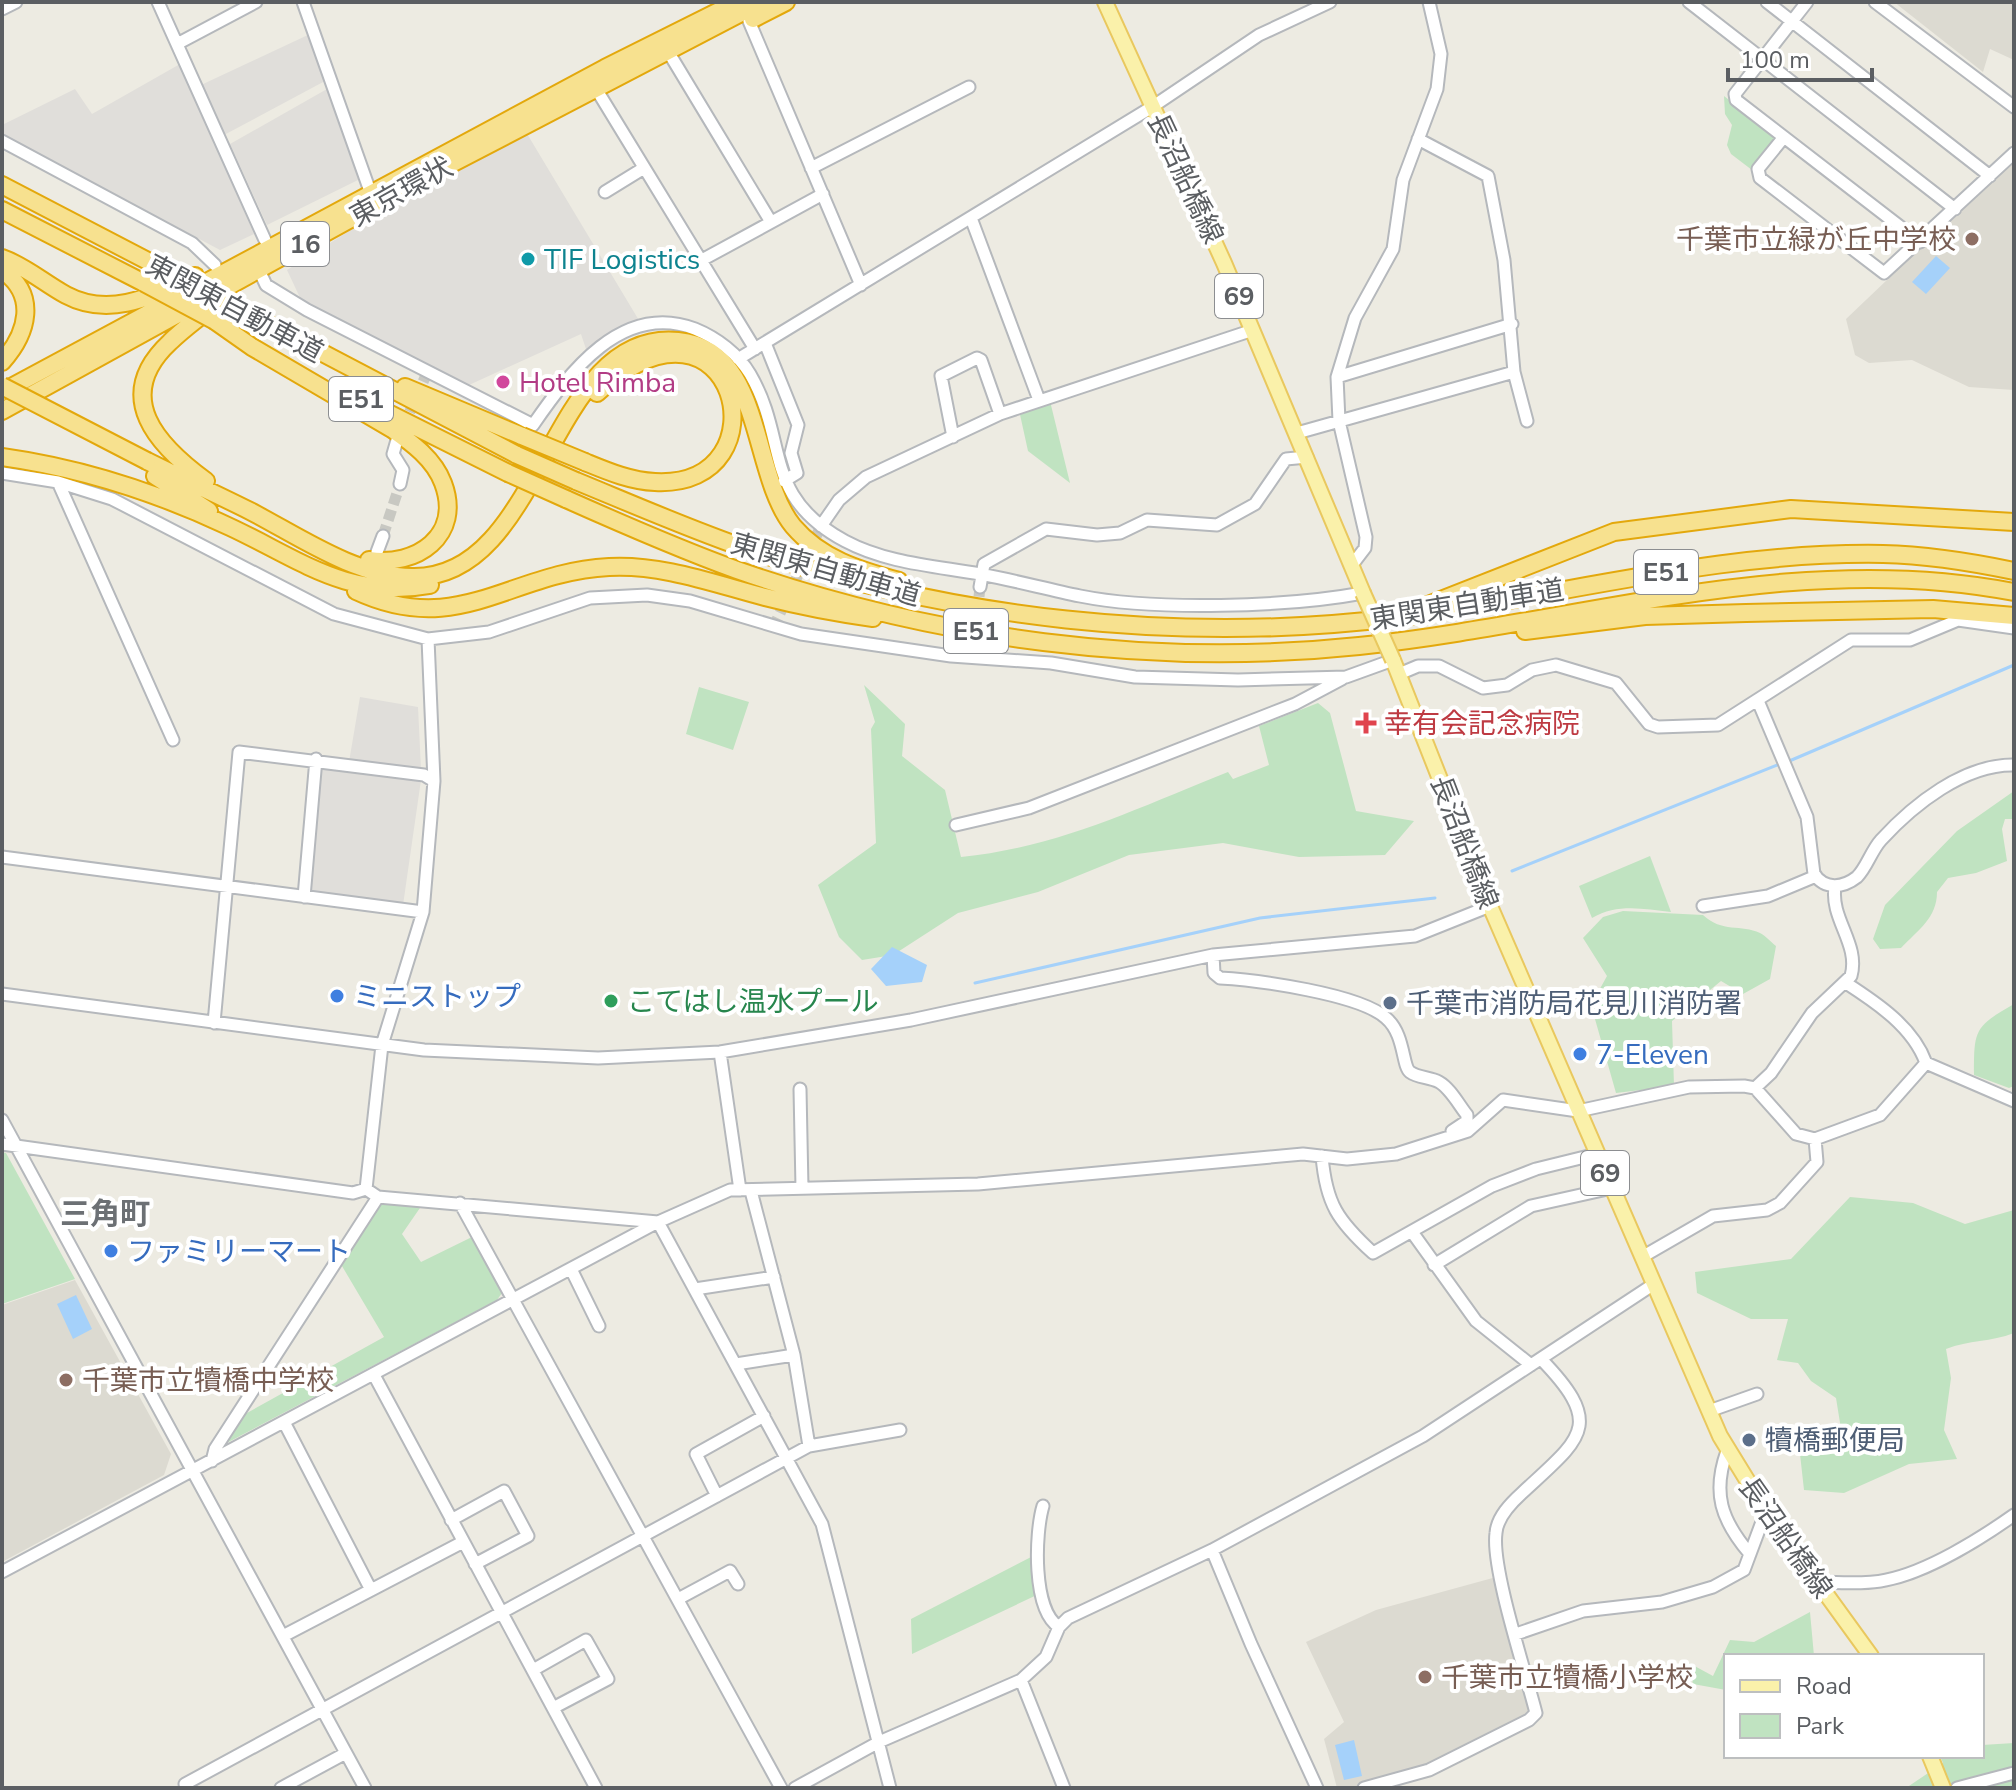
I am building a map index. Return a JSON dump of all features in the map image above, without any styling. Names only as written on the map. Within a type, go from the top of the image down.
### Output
[{"type":"highway","points":[[603,78],[632,45],[712,2]]},
{"type":"highway","name":"東京環状","points":[[2,411],[705,24],[737,2]]},
{"type":"highway","name":"東京環状","points":[[705,24],[762,2]]},
{"type":"highway","name":"16","points":[[603,78],[633,75],[786,2]]},
{"type":"highway","name":"東京環状","points":[[2,391],[371,194],[603,78]]},
{"type":"highway","name":"東関東自動車道","points":[[2,185],[517,455],[576,481],[749,550],[870,585],[983,607],[1104,622],[1252,628],[1396,618],[1634,576],[1822,555],[1913,556],[2014,571]]},
{"type":"highway","name":"東関東自動車道","points":[[2,210],[508,473],[566,499],[739,570],[867,607],[954,627],[1100,649],[1192,653],[1309,651],[1407,640],[1741,586],[1835,578],[1936,580],[2014,592]]},
{"type":"highway","points":[[2,258],[69,296],[121,306],[142,300],[265,240],[322,220]]},
{"type":"highway","points":[[2,270],[14,279],[26,304],[24,328],[2,362]]},
{"type":"highway","points":[[240,506],[173,457],[159,442],[149,424],[144,390],[149,373],[169,343],[253,273]]},
{"type":"highway","points":[[237,308],[382,377],[522,436],[585,462],[616,474],[658,482],[697,474],[712,464],[730,438],[733,404],[719,375],[693,357],[656,355],[637,361],[596,394],[581,413],[514,530],[487,559],[455,578],[420,587],[380,589],[335,579],[307,568]]},
{"type":"highway","points":[[215,321],[252,347],[346,400],[412,443],[437,470],[444,484],[447,500],[443,527],[436,540],[412,558],[382,562],[317,547]]},
{"type":"highway","points":[[2,391],[145,466],[240,506],[317,547],[379,572],[412,577],[430,576],[463,563],[480,552],[506,524],[566,418],[606,369],[644,346],[680,341],[711,354],[727,366],[738,382],[771,488],[782,509],[807,540],[823,553],[902,582],[1104,622]]},
{"type":"highway","points":[[2,457],[96,476],[230,527],[307,568],[400,608],[464,606],[551,576],[593,568],[633,567],[842,614],[954,627]]},
{"type":"highway","points":[[145,466],[230,527]]},
{"type":"highway","points":[[1396,618],[1614,532],[1791,509],[2014,522]]},
{"type":"highway","points":[[1407,640],[1452,640],[1645,616],[1933,609],[2014,616]]},
{"type":"main road","name":"長沼船橋線","points":[[1105,2],[1253,330],[1396,667],[1490,906],[1727,1451],[1766,1511],[1870,1654]]},
{"type":"main road","points":[[1931,1758],[1943,1788]]},
{"type":"street","points":[[2,9],[16,2]]},
{"type":"street","points":[[158,2],[265,240]]},
{"type":"street","points":[[177,44],[256,2]]},
{"type":"street","points":[[303,2],[371,194]]},
{"type":"street","points":[[738,359],[1152,107],[1259,35],[1330,2]]},
{"type":"street","points":[[1352,565],[1365,548],[1366,537],[1339,421],[1337,377],[1355,318],[1393,249],[1403,180],[1437,89],[1441,54],[1429,2]]},
{"type":"street","points":[[1689,2],[1955,209]]},
{"type":"street","points":[[1767,2],[1990,176]]},
{"type":"street","points":[[1807,2],[1735,94],[1736,100],[1920,242]]},
{"type":"street","points":[[1875,2],[2014,107]]},
{"type":"street","points":[[749,21],[861,285]]},
{"type":"street","points":[[672,58],[771,222]]},
{"type":"street","points":[[603,78],[644,168],[700,261],[760,346],[798,425],[791,453],[797,473],[784,481]]},
{"type":"street","points":[[811,168],[969,87]]},
{"type":"street","points":[[1784,137],[1758,169],[1760,178],[1879,272],[1889,272],[2014,153]]},
{"type":"street","points":[[1418,139],[1488,176],[1512,324],[1514,372],[1527,421]]},
{"type":"street","points":[[2,141],[192,243],[215,265]]},
{"type":"street","points":[[605,192],[644,168]]},
{"type":"street","points":[[700,261],[823,194]]},
{"type":"street","points":[[971,218],[1039,400]]},
{"type":"street","points":[[253,273],[266,285],[307,310],[533,425],[585,358],[637,327],[654,323],[690,327],[708,334],[738,359],[759,393],[784,481],[795,499],[821,526],[848,543],[879,555],[1082,596],[1147,602],[1261,603],[1363,593]]},
{"type":"street","points":[[1337,377],[1512,324]]},
{"type":"street","points":[[821,526],[839,500],[866,477],[1000,414],[1253,330]]},
{"type":"street","points":[[953,437],[941,376],[977,358],[981,360],[1000,414]]},
{"type":"street","points":[[1297,433],[1514,372]]},
{"type":"street","points":[[397,440],[393,454],[403,470],[400,484]]},
{"type":"street","points":[[980,587],[984,564],[1046,529],[1097,535],[1120,533],[1147,520],[1217,525],[1255,504],[1286,459],[1307,457]]},
{"type":"street","points":[[2,473],[58,482],[112,499],[149,515],[303,600],[357,622],[428,639],[489,632],[590,598],[647,595],[690,601],[801,634],[881,648],[973,651],[1175,679],[1346,677],[1396,667],[1439,666],[1483,688],[1507,685],[1532,670],[1556,665],[1616,683],[1637,713],[1658,727],[1718,725],[1851,640],[1910,640],[1958,620],[2014,628]]},
{"type":"street","points":[[58,482],[173,740]]},
{"type":"street","points":[[377,552],[383,536]]},
{"type":"street","points":[[357,622],[361,608]]},
{"type":"street","points":[[366,1189],[382,1045],[423,912],[434,781],[428,639]]},
{"type":"street","points":[[956,825],[1029,808],[1295,704],[1346,677]]},
{"type":"street","points":[[1758,701],[1807,817],[1816,876]]},
{"type":"street","points":[[214,1023],[239,752],[316,759],[424,775],[434,781]]},
{"type":"street","points":[[304,897],[316,759]]},
{"type":"street","points":[[1835,887],[1856,877],[1879,841],[1930,797],[1975,772],[2014,765]]},
{"type":"street","points":[[2,857],[423,912]]},
{"type":"street","points":[[1816,876],[1835,887]]},
{"type":"street","points":[[1703,906],[1768,896],[1816,876]]},
{"type":"street","points":[[2,1572],[712,1195],[746,1190],[978,1184],[1303,1154],[1371,1157],[1468,1131],[1503,1100],[1578,1111],[1689,1087],[1755,1088],[1771,1073],[1812,1013],[1846,983],[1853,968],[1853,958],[1834,908],[1835,887]]},
{"type":"street","points":[[2,994],[382,1045],[511,1057],[598,1058],[720,1052],[911,1020],[1213,955],[1415,936],[1490,906]]},
{"type":"street","points":[[1213,955],[1214,973],[1220,978],[1271,982],[1364,1006],[1385,1016],[1403,1040],[1405,1066],[1411,1074],[1439,1082],[1467,1115],[1467,1121],[1437,1141]]},
{"type":"street","points":[[1846,983],[1887,1010],[1922,1053],[1926,1063],[2014,1101]]},
{"type":"street","points":[[720,1052],[746,1190],[774,1277],[794,1355],[809,1446]]},
{"type":"street","points":[[1755,1088],[1796,1134],[1815,1139],[1880,1115],[1926,1063]]},
{"type":"street","points":[[800,1089],[802,1188]]},
{"type":"street","points":[[2,1120],[365,1788]]},
{"type":"street","points":[[1642,1257],[1713,1216],[1735,1212],[1758,1214],[1780,1203],[1817,1162],[1815,1139]]},
{"type":"street","points":[[2,1144],[353,1193],[366,1189]]},
{"type":"street","points":[[1322,1156],[1326,1185],[1336,1215],[1373,1253],[1492,1186],[1536,1169],[1597,1154]]},
{"type":"street","points":[[1434,1265],[1522,1210],[1612,1188]]},
{"type":"street","points":[[366,1189],[378,1197],[658,1222]]},
{"type":"street","points":[[212,1461],[215,1449],[378,1197]]},
{"type":"street","points":[[460,1203],[781,1788]]},
{"type":"street","points":[[658,1222],[822,1524],[890,1788]]},
{"type":"street","points":[[1364,1788],[1429,1770],[1529,1720],[1536,1713],[1495,1534],[1500,1518],[1570,1449],[1581,1428],[1581,1414],[1574,1398],[1536,1362],[1476,1321],[1412,1232]]},
{"type":"street","points":[[571,1269],[599,1326]]},
{"type":"street","points":[[695,1289],[774,1277]]},
{"type":"street","points":[[795,1788],[879,1742],[1021,1680],[1046,1657],[1059,1627],[1068,1618],[1212,1550],[1423,1436],[1654,1284]]},
{"type":"street","points":[[736,1364],[794,1355]]},
{"type":"street","points":[[374,1375],[596,1788]]},
{"type":"street","points":[[1709,1411],[1757,1394]]},
{"type":"street","points":[[717,1496],[696,1454],[764,1416]]},
{"type":"street","points":[[285,1424],[371,1590]]},
{"type":"street","points":[[187,1788],[185,1784],[809,1446],[900,1430]]},
{"type":"street","points":[[1727,1451],[1718,1475],[1722,1511],[1735,1537],[1750,1554]]},
{"type":"street","points":[[451,1520],[504,1491],[528,1536],[475,1564]]},
{"type":"street","points":[[1043,1506],[1037,1528],[1036,1563],[1050,1620],[1059,1627]]},
{"type":"street","points":[[1516,1634],[1583,1611],[1662,1602],[1713,1587],[1744,1570],[1766,1511]]},
{"type":"street","points":[[1817,1582],[1864,1584],[1903,1576],[1976,1541],[2014,1515]]},
{"type":"street","points":[[283,1636],[463,1542]]},
{"type":"street","points":[[1212,1550],[1317,1788]]},
{"type":"street","points":[[678,1599],[730,1571],[738,1584]]},
{"type":"street","points":[[533,1670],[586,1640],[608,1679],[553,1708]]},
{"type":"street","points":[[1021,1680],[1064,1788]]},
{"type":"street","points":[[281,1788],[346,1753]]},
{"type":"street","points":[[1957,1788],[2014,1773]]},
{"type":"shaded area","points":[[1894,2],[2014,2],[2014,60],[1990,49],[1983,72]]},
{"type":"shaded area","points":[[310,34],[325,81],[224,135],[201,85]]},
{"type":"shaded area","points":[[180,64],[254,234],[220,250],[2,134],[2,125],[75,89],[92,114]]},
{"type":"shaded area","points":[[327,89],[360,179],[267,225],[230,144]]},
{"type":"shaded area","points":[[526,132],[640,322],[587,352],[581,334],[469,385],[303,304],[287,270],[365,221]]},
{"type":"shaded area","name":"千葉市立緑が丘中学校","points":[[2014,159],[2014,390],[1969,387],[1912,360],[1869,363],[1855,355],[1846,319]]},
{"type":"shaded area","points":[[360,697],[418,707],[421,769],[349,762]]},
{"type":"shaded area","points":[[320,766],[421,780],[403,905],[308,893]]},
{"type":"shaded area","name":"千葉市立犢橋中学校","points":[[75,1280],[171,1454],[164,1475],[2,1562],[2,1305]]},
{"type":"shaded area","name":"千葉市立犢橋小学校","points":[[1500,1576],[1537,1713],[1437,1768],[1376,1784],[1337,1788],[1324,1739],[1344,1722],[1306,1642],[1376,1610]]},
{"type":"green space","points":[[1724,96],[1775,136],[1776,140],[1752,170],[1731,154],[1727,145],[1732,125],[1725,114]]},
{"type":"green space","points":[[1050,401],[1070,483],[1028,451],[1019,410]]},
{"type":"green space","points":[[864,685],[905,724],[902,756],[945,790],[961,857],[1032,845],[1098,824],[1228,772],[1233,779],[1269,765],[1259,726],[1318,703],[1330,713],[1356,811],[1414,821],[1385,855],[1299,857],[1223,843],[1129,855],[1038,892],[958,913],[893,955],[862,960],[839,937],[818,885],[876,843],[871,729],[875,722]]},
{"type":"green space","points":[[699,687],[749,702],[733,750],[686,734]]},
{"type":"green space","points":[[2014,791],[2014,819],[2005,819],[2002,829],[2007,861],[1976,873],[1948,878],[1937,892],[1934,909],[1920,929],[1901,948],[1880,949],[1873,939],[1885,905],[1957,831]]},
{"type":"green space","points":[[1650,856],[1671,912],[1621,909],[1592,918],[1579,886]]},
{"type":"green space","points":[[1623,911],[1703,915],[1717,924],[1753,930],[1776,946],[1770,979],[1743,994],[1721,981],[1672,1021],[1674,1086],[1616,1093],[1591,1005],[1607,976],[1583,938],[1603,917]]},
{"type":"green space","points":[[2014,1004],[2014,1086],[2009,1088],[1974,1075],[1975,1048],[1979,1031],[1984,1025]]},
{"type":"green space","points":[[2,1152],[6,1153],[75,1279],[2,1304]]},
{"type":"green space","points":[[1850,1197],[1913,1203],[1965,1224],[2014,1210],[2014,1333],[1946,1349],[1951,1378],[1944,1430],[1957,1459],[1909,1464],[1844,1493],[1804,1490],[1799,1445],[1841,1429],[1836,1398],[1811,1381],[1798,1363],[1777,1360],[1788,1319],[1751,1319],[1697,1293],[1695,1272],[1791,1259]]},
{"type":"green space","points":[[379,1203],[422,1205],[402,1234],[421,1262],[474,1236],[504,1290],[497,1300],[221,1446],[238,1418],[384,1337],[339,1261]]},
{"type":"green space","points":[[1033,1556],[1041,1593],[912,1654],[911,1619]]},
{"type":"green space","points":[[1810,1612],[1814,1654],[1724,1654],[1724,1690],[1693,1684],[1689,1663],[1713,1676],[1730,1640],[1754,1642]]},
{"type":"green space","points":[[2014,1743],[2014,1788],[1906,1788],[1943,1763],[1941,1758],[1984,1758],[1984,1745]]},
{"type":"water","points":[[1936,256],[1950,268],[1926,294],[1912,282]]},
{"type":"water","points":[[892,947],[927,965],[922,982],[886,986],[871,969]]},
{"type":"water","points":[[76,1295],[92,1329],[73,1339],[57,1304]]},
{"type":"water","points":[[1354,1740],[1362,1776],[1344,1780],[1335,1745]]},
{"type":"waterway","points":[[1787,762],[2014,665]]},
{"type":"waterway","points":[[1512,871],[1780,764]]},
{"type":"waterway","points":[[975,983],[1260,918],[1435,898]]},
{"type":"tunnel","points":[[403,427],[427,373]]},
{"type":"tunnel","points":[[383,536],[400,484]]},
{"type":"tunnel","points":[[773,628],[821,526]]},
{"type":"tunnel","points":[[974,646],[980,587]]},
{"type":"place","name":"千葉市立緑が丘中学校","points":[[1972,239]]},
{"type":"place","name":"TIF Logistics","points":[[528,259]]},
{"type":"place","name":"Hotel Rimba","points":[[503,382]]},
{"type":"place","name":"幸有会記念病院","points":[[1366,723]]},
{"type":"place","name":"ミニストップ","points":[[337,996]]},
{"type":"place","name":"こてはし温水プール","points":[[611,1001]]},
{"type":"place","name":"千葉市消防局花見川消防署","points":[[1390,1003]]},
{"type":"place","name":"7-Eleven","points":[[1580,1054]]},
{"type":"place","name":"ファミリーマート","points":[[111,1251]]},
{"type":"place","name":"千葉市立犢橋中学校","points":[[66,1380]]},
{"type":"place","name":"犢橋郵便局","points":[[1749,1440]]},
{"type":"place","name":"千葉市立犢橋小学校","points":[[1425,1677]]},
{"type":"district","name":"三角町","points":[[105,1214]]}]
